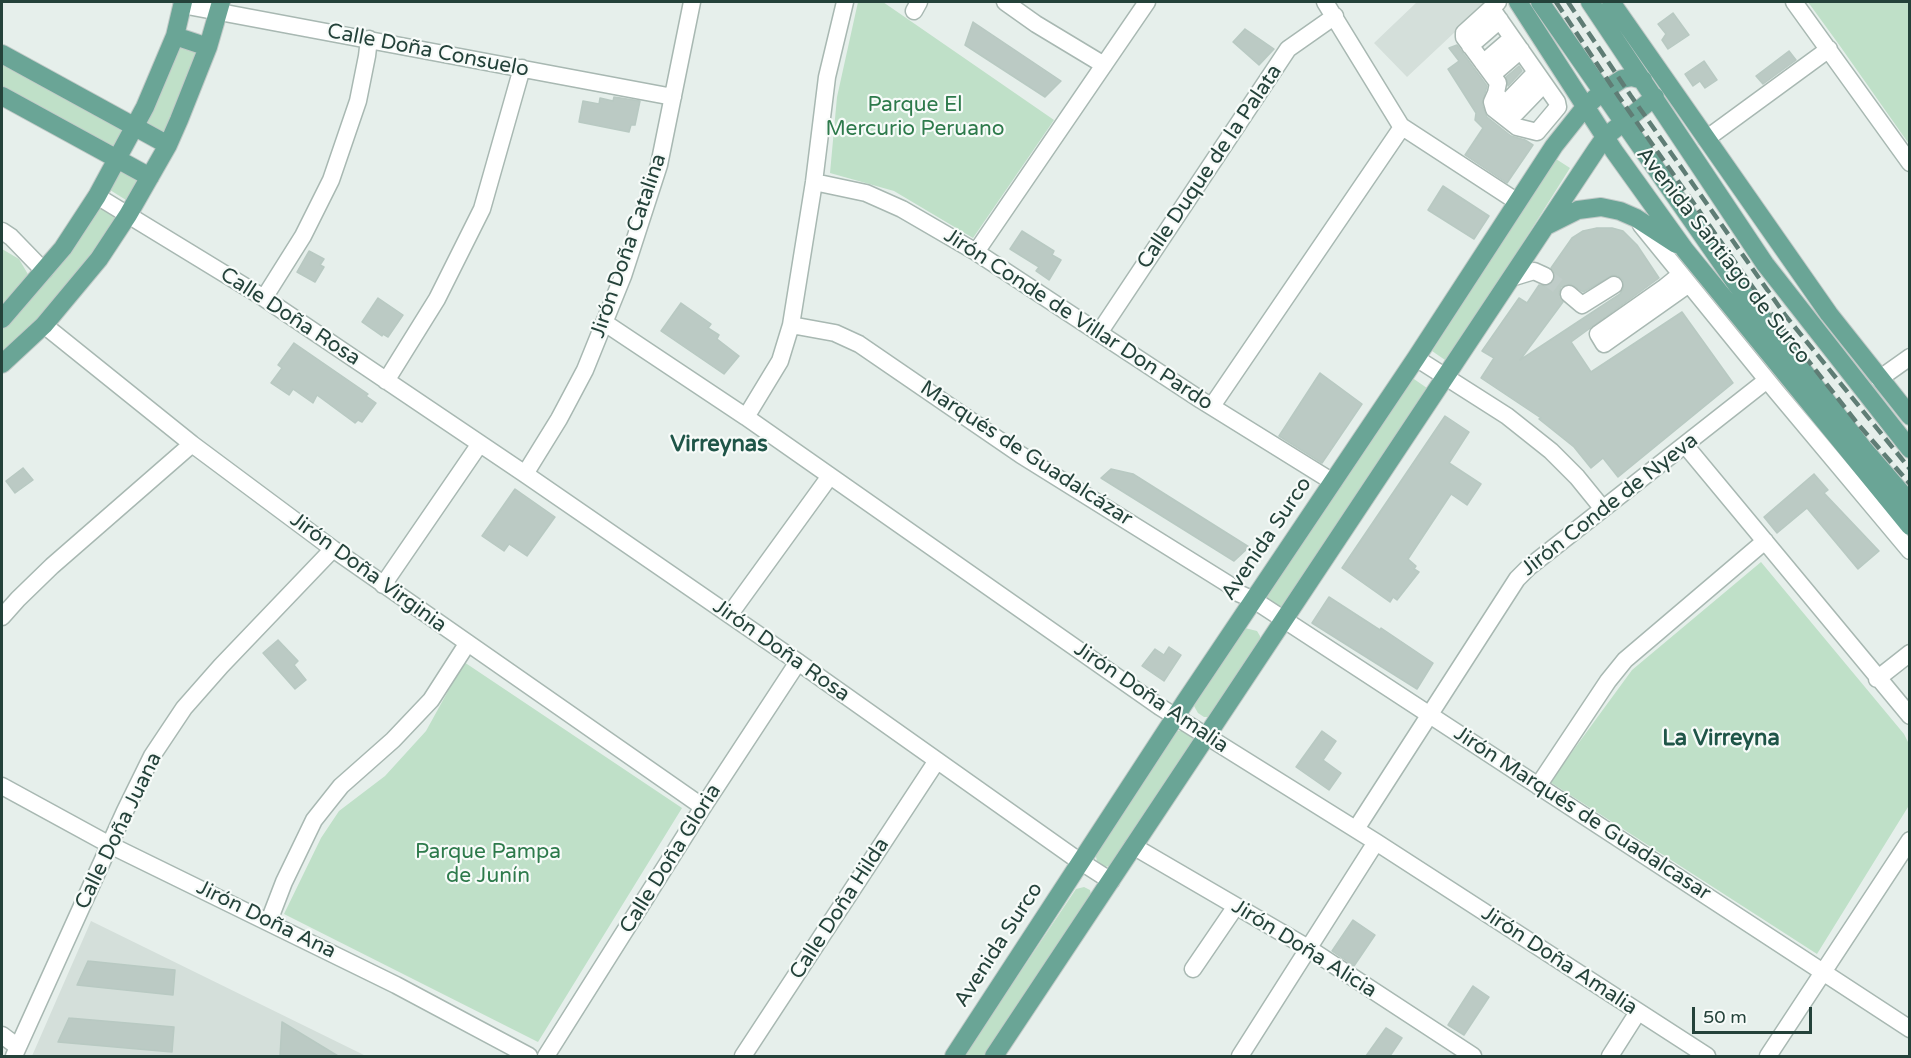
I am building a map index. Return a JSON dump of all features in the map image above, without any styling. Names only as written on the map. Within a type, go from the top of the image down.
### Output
[{"type":"main road","name":"Avenida Santiago de Surco","points":[[1518,2],[1573,88],[1579,113],[1605,137],[1685,250],[1910,526]]},
{"type":"main road","name":"Avenida Santiago de Surco","points":[[1540,2],[1737,285],[1862,447],[1910,503]]},
{"type":"main road","name":"Avenida Santiago de Surco","points":[[1590,2],[1765,264],[1910,449]]},
{"type":"main road","points":[[1611,2],[1829,314],[1879,380],[1910,416]]},
{"type":"main road","points":[[2,319],[63,248],[117,160],[146,107],[175,36],[182,3]]},
{"type":"main road","points":[[2,364],[44,326],[99,259],[128,214],[168,145],[208,46],[220,7]]},
{"type":"main road","points":[[175,36],[208,46]]},
{"type":"main road","points":[[2,54],[168,145]]},
{"type":"main road","name":"Avenida Surco","points":[[954,1056],[1554,146],[1579,113],[1602,92],[1622,79],[1632,77],[1643,80]]},
{"type":"main road","points":[[2,96],[150,177]]},
{"type":"main road","points":[[994,1056],[1605,137],[1654,97]]},
{"type":"main road","points":[[1542,229],[1578,210],[1601,207],[1620,211],[1636,218],[1685,250]]},
{"type":"main road","points":[[1765,264],[1829,314]]},
{"type":"street","name":"Jirón Doña Catalina","points":[[525,474],[573,393],[624,276],[651,194],[674,97],[692,2]]},
{"type":"street","points":[[746,417],[780,361],[791,326],[814,182],[827,78],[844,2]]},
{"type":"street","points":[[1005,2],[1028,8],[1036,24],[1104,65]]},
{"type":"street","points":[[976,252],[1147,2]]},
{"type":"street","points":[[1325,2],[1401,127],[1516,201]]},
{"type":"street","points":[[1794,2],[1910,163]]},
{"type":"street","name":"Calle Doña Consuelo","points":[[182,3],[220,7],[369,39],[674,97]]},
{"type":"street","points":[[1554,146],[1506,103],[1498,83],[1470,46],[1464,33],[1497,10],[1555,104],[1579,113]]},
{"type":"street","name":"Calle Duque de la Palata","points":[[1100,333],[1288,49],[1335,16]]},
{"type":"street","points":[[264,298],[303,236],[331,180],[358,101],[369,39]]},
{"type":"street","points":[[1487,69],[1517,44]]},
{"type":"street","points":[[1706,139],[1829,49]]},
{"type":"street","points":[[386,381],[437,299],[482,209],[522,69]]},
{"type":"street","points":[[1537,132],[1517,127],[1494,109],[1492,102],[1506,103],[1540,78]]},
{"type":"street","points":[[1537,132],[1555,104],[1573,88]]},
{"type":"street","points":[[1212,406],[1401,127]]},
{"type":"street","name":"Jirón Conde de Villar Don Pardo","points":[[814,182],[877,196],[976,252],[1333,482]]},
{"type":"street","name":"Calle Doña Rosa","points":[[97,195],[264,298],[479,445]]},
{"type":"street","points":[[1636,218],[1910,551]]},
{"type":"street","points":[[2,231],[11,237],[44,271]]},
{"type":"street","points":[[1511,278],[1534,271],[1545,276]]},
{"type":"street","points":[[1685,279],[1604,344],[1598,334],[1665,287],[1685,279]]},
{"type":"street","points":[[1569,294],[1582,305],[1614,285]]},
{"type":"street","name":"Jirón Doña Amalia","points":[[605,322],[746,417],[1176,717],[1356,829],[1707,1056]]},
{"type":"street","name":"Jirón Doña Virginia","points":[[44,326],[192,444],[333,549],[703,807]]},
{"type":"street","name":"Marqués de Guadalcázar","points":[[791,326],[835,333],[859,344],[1021,455],[1228,584],[1238,593],[1254,600]]},
{"type":"street","points":[[1879,380],[1910,357]]},
{"type":"street","points":[[1416,358],[1507,416],[1551,451],[1577,477],[1603,509]]},
{"type":"street","name":"Jirón Conde de Nyeva","points":[[1356,829],[1516,579],[1767,380]]},
{"type":"street","points":[[2,617],[52,566],[192,444]]},
{"type":"street","points":[[383,585],[479,445]]},
{"type":"street","name":"Jirón Doña Rosa","points":[[479,445],[730,614],[936,762],[1081,861]]},
{"type":"street","points":[[1685,445],[1910,716]]},
{"type":"street","points":[[730,614],[831,476]]},
{"type":"street","points":[[1538,786],[1608,681],[1625,660],[1765,541]]},
{"type":"street","name":"Calle Doña Juana","points":[[16,1052],[152,756],[184,708],[333,549]]},
{"type":"street","name":"Jirón Marqués de Guadalcasar","points":[[1254,600],[1910,1029]]},
{"type":"street","points":[[269,921],[284,882],[314,820],[341,786],[393,740],[431,700],[467,644]]},
{"type":"street","points":[[1877,679],[1910,653]]},
{"type":"street","name":"Calle Doña Gloria","points":[[546,1056],[703,807],[798,662]]},
{"type":"street","name":"Calle Doña Hilda","points":[[743,1056],[936,762]]},
{"type":"street","name":"Jirón Doña Ana","points":[[2,786],[110,845],[269,921],[530,1056]]},
{"type":"street","points":[[1768,1056],[1910,840]]},
{"type":"street","points":[[1243,1055],[1376,842]]},
{"type":"street","name":"Jirón Doña Alicia","points":[[1132,846],[1308,948],[1473,1056]]},
{"type":"street","points":[[1081,861],[1111,881]]},
{"type":"street","points":[[1193,969],[1236,906]]},
{"type":"street","points":[[1610,1056],[1638,1012]]},
{"type":"street","points":[[2,1035],[16,1052]]},
{"type":"shaded area","points":[[1417,2],[1487,2],[1407,77],[1374,43]]},
{"type":"shaded area","points":[[91,921],[366,1056],[32,1056]]},
{"type":"green space","name":"Parque El Mercurio Peruano","points":[[858,2],[883,2],[1054,120],[973,238],[894,191],[830,173],[837,97]]},
{"type":"green space","points":[[1808,2],[1909,2],[1909,144],[1840,46]]},
{"type":"green space","points":[[173,36],[208,47],[166,145],[133,127]]},
{"type":"green space","points":[[2,59],[129,128],[115,153],[2,92]]},
{"type":"green space","points":[[1556,159],[1570,168],[1448,362],[1432,351]]},
{"type":"green space","points":[[121,171],[138,181],[126,200],[110,190]]},
{"type":"green space","points":[[97,205],[119,218],[40,323],[2,357],[2,330]]},
{"type":"green space","points":[[2,249],[19,259],[29,276],[2,309]]},
{"type":"green space","points":[[1411,377],[1427,388],[1282,609],[1265,597]]},
{"type":"green space","points":[[1761,562],[1904,734],[1909,744],[1908,807],[1817,954],[1550,782],[1632,670]]},
{"type":"green space","points":[[1245,628],[1257,631],[1260,642],[1212,717],[1204,717],[1194,706]]},
{"type":"green space","name":"Parque Pampa de Junín","points":[[464,662],[682,808],[538,1042],[284,914],[321,838],[339,811],[385,776],[426,731]]},
{"type":"green space","points":[[1174,731],[1182,731],[1191,735],[1195,743],[1115,865],[1105,867],[1097,861],[1095,853]]},
{"type":"green space","points":[[1084,887],[1090,890],[1092,899],[986,1056],[964,1056],[1076,889]]},
{"type":"building","points":[[1673,13],[1689,35],[1668,49],[1662,40],[1666,34],[1658,24]]},
{"type":"building","points":[[973,22],[1061,81],[1045,97],[965,45]]},
{"type":"building","points":[[1245,29],[1274,49],[1259,65],[1233,42]]},
{"type":"building","points":[[1457,45],[1487,86],[1482,104],[1487,117],[1511,136],[1533,145],[1507,183],[1465,155],[1483,128],[1475,120],[1476,113],[1448,69],[1459,61],[1449,48]]},
{"type":"building","points":[[1789,51],[1796,60],[1763,84],[1756,76]]},
{"type":"building","points":[[1704,61],[1717,80],[1705,88],[1700,81],[1693,86],[1685,74]]},
{"type":"building","points":[[1519,66],[1522,71],[1508,86],[1506,77]]},
{"type":"building","points":[[614,97],[640,101],[635,125],[631,125],[629,132],[579,122],[583,101],[599,104],[600,98],[613,101]]},
{"type":"building","points":[[1443,186],[1489,216],[1474,239],[1428,210]]},
{"type":"building","points":[[1612,228],[1623,231],[1637,245],[1659,278],[1571,342],[1591,372],[1682,312],[1733,383],[1618,477],[1603,458],[1591,468],[1574,447],[1539,419],[1541,418],[1481,378],[1494,358],[1482,351],[1519,298],[1527,303],[1539,285],[1552,284],[1555,276],[1551,268],[1572,238],[1583,231]],"holes":[[[1613,275],[1623,280],[1623,289],[1620,294],[1520,360],[1563,302],[1559,293],[1561,287],[1571,284],[1583,292]]]},
{"type":"building","points":[[1022,231],[1054,251],[1052,255],[1061,260],[1049,280],[1036,271],[1039,267],[1010,249]]},
{"type":"building","points":[[309,251],[324,259],[320,265],[324,267],[315,282],[297,272]]},
{"type":"building","points":[[378,298],[403,315],[388,337],[383,334],[382,336],[362,322]]},
{"type":"building","points":[[681,303],[711,324],[708,328],[719,335],[717,339],[739,356],[724,374],[661,331]]},
{"type":"building","points":[[294,343],[368,394],[366,396],[376,403],[362,422],[358,420],[355,423],[317,395],[313,403],[293,389],[289,395],[271,383],[282,368],[278,365]]},
{"type":"building","points":[[1320,373],[1362,404],[1322,463],[1279,436]]},
{"type":"building","points":[[1445,416],[1469,432],[1449,463],[1481,484],[1467,505],[1451,494],[1408,559],[1416,566],[1414,569],[1419,572],[1397,600],[1393,597],[1390,602],[1342,568]]},
{"type":"building","points":[[23,468],[33,480],[15,493],[6,481]]},
{"type":"building","points":[[1111,469],[1133,474],[1249,547],[1234,561],[1101,478]]},
{"type":"building","points":[[1814,474],[1828,490],[1824,493],[1879,551],[1858,569],[1807,508],[1777,533],[1764,517]]},
{"type":"building","points":[[515,489],[555,517],[527,556],[509,544],[504,551],[482,536]]},
{"type":"building","points":[[1329,597],[1433,663],[1417,689],[1312,623]]},
{"type":"building","points":[[278,640],[298,661],[294,665],[306,680],[295,689],[263,653]]},
{"type":"building","points":[[1169,647],[1181,655],[1164,681],[1142,666],[1155,649],[1164,655]]},
{"type":"building","points":[[1322,731],[1336,741],[1323,760],[1341,773],[1329,790],[1296,767]]},
{"type":"building","points":[[1353,920],[1375,935],[1354,966],[1332,951]]},
{"type":"building","points":[[88,961],[175,970],[173,995],[77,985]]},
{"type":"building","points":[[1473,986],[1489,997],[1464,1035],[1448,1025]]},
{"type":"building","points":[[69,1018],[174,1027],[172,1052],[58,1042]]},
{"type":"building","points":[[282,1022],[338,1056],[280,1056]]},
{"type":"building","points":[[1386,1028],[1402,1038],[1390,1056],[1366,1056]]},
{"type":"tunnel","points":[[1545,276],[1569,294]]},
{"type":"railway","points":[[1556,2],[1619,97],[1773,316],[1858,424],[1910,484]]},
{"type":"railway","points":[[1568,2],[1785,315],[1910,469]]},
{"type":"district","name":"Virreynas","points":[[719,445]]},
{"type":"district","name":"La Virreyna","points":[[1721,739]]}]
